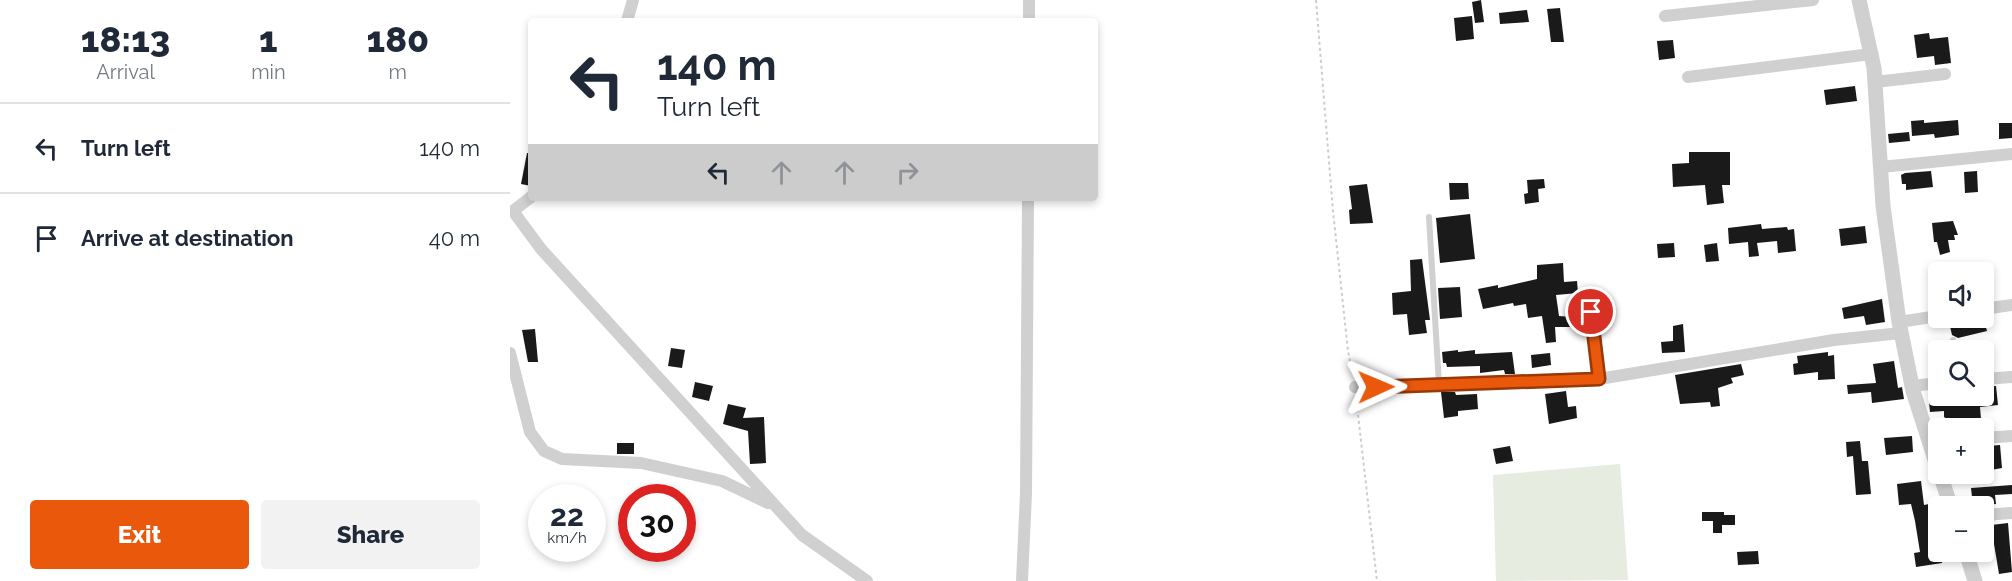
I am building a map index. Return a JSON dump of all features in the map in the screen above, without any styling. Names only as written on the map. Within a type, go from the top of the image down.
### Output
[{"type":"street","points":[[628,18],[633,0]]},
{"type":"street","points":[[1029,0],[1029,18]]},
{"type":"street","points":[[1665,16],[1813,0]]},
{"type":"street","points":[[1859,0],[1875,82],[1881,167],[1900,328],[1912,386],[1923,425],[1928,434]]},
{"type":"street","points":[[1688,77],[1871,54]]},
{"type":"street","points":[[1875,82],[1945,74]]},
{"type":"street","points":[[1881,167],[2012,154]]},
{"type":"street","points":[[528,199],[511,211],[541,249],[802,535],[867,581]]},
{"type":"street","points":[[1022,581],[1026,493],[1028,201]]},
{"type":"street","points":[[1994,307],[2012,305]]},
{"type":"street","points":[[1574,309],[1591,312],[1599,379]]},
{"type":"street","points":[[1355,387],[1599,379],[1900,328],[1928,319]]},
{"type":"street","points":[[510,353],[530,432],[544,451],[562,459],[641,464],[722,481],[773,505]]},
{"type":"street","points":[[1994,378],[2012,377]]},
{"type":"street","points":[[1912,386],[1928,384]]},
{"type":"street","points":[[1994,438],[2010,439]]},
{"type":"street","points":[[1994,514],[2012,513]]},
{"type":"street","points":[[1969,562],[1975,581]]},
{"type":"lane","points":[[1429,217],[1440,386]]},
{"type":"lane","points":[[1923,425],[1928,424]]},
{"type":"path","points":[[1316,0],[1332,211],[1377,581]]},
{"type":"shaded area","points":[[1620,464],[1628,580],[1496,581],[1493,475]]},
{"type":"building","points":[[1481,0],[1484,22],[1475,23],[1472,2]]},
{"type":"building","points":[[1560,8],[1564,42],[1551,42],[1547,9]]},
{"type":"building","points":[[1527,10],[1529,22],[1500,24],[1499,13]]},
{"type":"building","points":[[1472,16],[1474,39],[1456,41],[1454,18]]},
{"type":"building","points":[[1929,33],[1930,39],[1948,37],[1951,63],[1935,65],[1934,56],[1917,58],[1914,35]]},
{"type":"building","points":[[1673,40],[1675,58],[1659,60],[1657,41]]},
{"type":"building","points":[[1855,86],[1857,101],[1826,105],[1824,90]]},
{"type":"building","points":[[1924,120],[1924,123],[1958,120],[1959,135],[1935,138],[1934,134],[1912,136],[1911,121]]},
{"type":"building","points":[[1999,123],[2012,123],[2012,138],[1999,139]]},
{"type":"building","points":[[1909,132],[1910,141],[1889,143],[1888,134]]},
{"type":"building","points":[[1689,152],[1730,152],[1730,185],[1722,185],[1724,203],[1707,205],[1705,185],[1673,187],[1672,164],[1689,163]]},
{"type":"building","points":[[527,153],[528,153],[528,185],[521,184]]},
{"type":"building","points":[[1931,171],[1933,187],[1906,190],[1906,184],[1902,184],[1901,175],[1905,173]]},
{"type":"building","points":[[1977,171],[1978,192],[1965,193],[1964,172]]},
{"type":"building","points":[[1544,179],[1545,188],[1538,189],[1539,202],[1525,204],[1524,194],[1528,193],[1527,180]]},
{"type":"building","points":[[1449,183],[1468,183],[1469,199],[1450,200]]},
{"type":"building","points":[[1367,184],[1373,223],[1350,224],[1349,210],[1352,209],[1349,186]]},
{"type":"building","points":[[1470,214],[1475,259],[1440,263],[1436,218]]},
{"type":"building","points":[[1953,221],[1958,235],[1954,235],[1955,240],[1948,240],[1950,252],[1940,255],[1937,242],[1934,242],[1932,223]]},
{"type":"building","points":[[1761,224],[1762,229],[1787,227],[1788,230],[1794,229],[1796,251],[1778,253],[1777,241],[1757,243],[1759,256],[1749,257],[1748,242],[1729,244],[1728,228]]},
{"type":"building","points":[[1865,226],[1867,243],[1841,246],[1839,229]]},
{"type":"building","points":[[1674,243],[1675,257],[1658,258],[1657,244]]},
{"type":"building","points":[[1717,243],[1719,261],[1706,262],[1704,245]]},
{"type":"building","points":[[1422,259],[1430,320],[1425,320],[1427,333],[1409,335],[1407,314],[1393,315],[1392,293],[1411,291],[1410,260]]},
{"type":"building","points":[[1563,263],[1564,282],[1577,281],[1578,293],[1556,295],[1559,316],[1572,317],[1572,327],[1555,327],[1556,342],[1546,343],[1542,316],[1528,318],[1526,304],[1514,306],[1513,303],[1483,309],[1478,289],[1498,285],[1498,288],[1537,279],[1537,265]]},
{"type":"building","points":[[1460,287],[1462,317],[1440,319],[1438,288]]},
{"type":"building","points":[[1882,299],[1885,322],[1866,325],[1864,316],[1844,319],[1842,308]]},
{"type":"building","points":[[1683,324],[1685,352],[1662,353],[1661,342],[1673,341],[1673,326]]},
{"type":"building","points":[[1950,328],[1986,328],[1987,331],[1958,338],[1952,335]]},
{"type":"building","points":[[535,329],[538,362],[528,362],[522,330]]},
{"type":"building","points":[[671,348],[685,350],[682,368],[668,366]]},
{"type":"building","points":[[1458,350],[1458,352],[1475,350],[1475,354],[1512,352],[1515,374],[1505,374],[1504,370],[1480,373],[1480,366],[1447,367],[1446,363],[1443,363],[1442,352]]},
{"type":"building","points":[[1828,352],[1828,356],[1834,355],[1835,379],[1818,380],[1818,372],[1794,375],[1793,364],[1798,363],[1797,356]]},
{"type":"building","points":[[1550,353],[1551,365],[1532,368],[1531,355]]},
{"type":"building","points":[[1894,361],[1898,388],[1902,387],[1904,399],[1872,403],[1871,392],[1848,394],[1847,385],[1876,383],[1873,364]]},
{"type":"building","points":[[1741,364],[1744,375],[1731,378],[1733,383],[1718,388],[1720,406],[1711,407],[1710,402],[1680,404],[1675,375]]},
{"type":"building","points":[[695,382],[713,386],[709,401],[692,397]]},
{"type":"building","points":[[1994,386],[1996,386],[1998,405],[1994,405]]},
{"type":"building","points":[[1566,391],[1568,407],[1576,406],[1577,418],[1549,424],[1545,394]]},
{"type":"building","points":[[1441,392],[1455,392],[1456,395],[1477,394],[1478,409],[1458,411],[1458,416],[1444,418]]},
{"type":"building","points":[[728,404],[746,408],[743,418],[764,417],[766,463],[750,464],[748,431],[723,424]]},
{"type":"building","points":[[1929,406],[1989,406],[1980,407],[1981,418],[1946,418],[1944,411],[1930,412]]},
{"type":"building","points":[[1912,436],[1913,452],[1886,455],[1884,438]]},
{"type":"building","points":[[1860,441],[1862,461],[1868,461],[1871,494],[1856,495],[1853,456],[1847,457],[1846,442]]},
{"type":"building","points":[[617,443],[634,443],[634,454],[617,454]]},
{"type":"building","points":[[2000,445],[2002,468],[1994,469],[1994,446]]},
{"type":"building","points":[[1510,446],[1513,461],[1496,464],[1493,449]]},
{"type":"building","points":[[1921,481],[1924,505],[1928,504],[1928,562],[1942,563],[1916,567],[1914,553],[1920,552],[1915,521],[1911,504],[1899,505],[1897,484]]},
{"type":"building","points":[[2012,485],[2012,494],[1995,495],[1996,504],[1994,504],[1994,496],[1972,496],[1971,488]]},
{"type":"building","points":[[1702,512],[1724,512],[1724,515],[1735,515],[1735,525],[1722,525],[1722,533],[1713,533],[1713,521],[1702,521]]},
{"type":"building","points":[[2008,523],[2012,572],[1999,574],[1994,544],[1994,525]]},
{"type":"building","points":[[1758,551],[1759,564],[1738,565],[1737,552]]},
{"type":"route","points":[[1376,387],[1599,379],[1591,312]]}]
